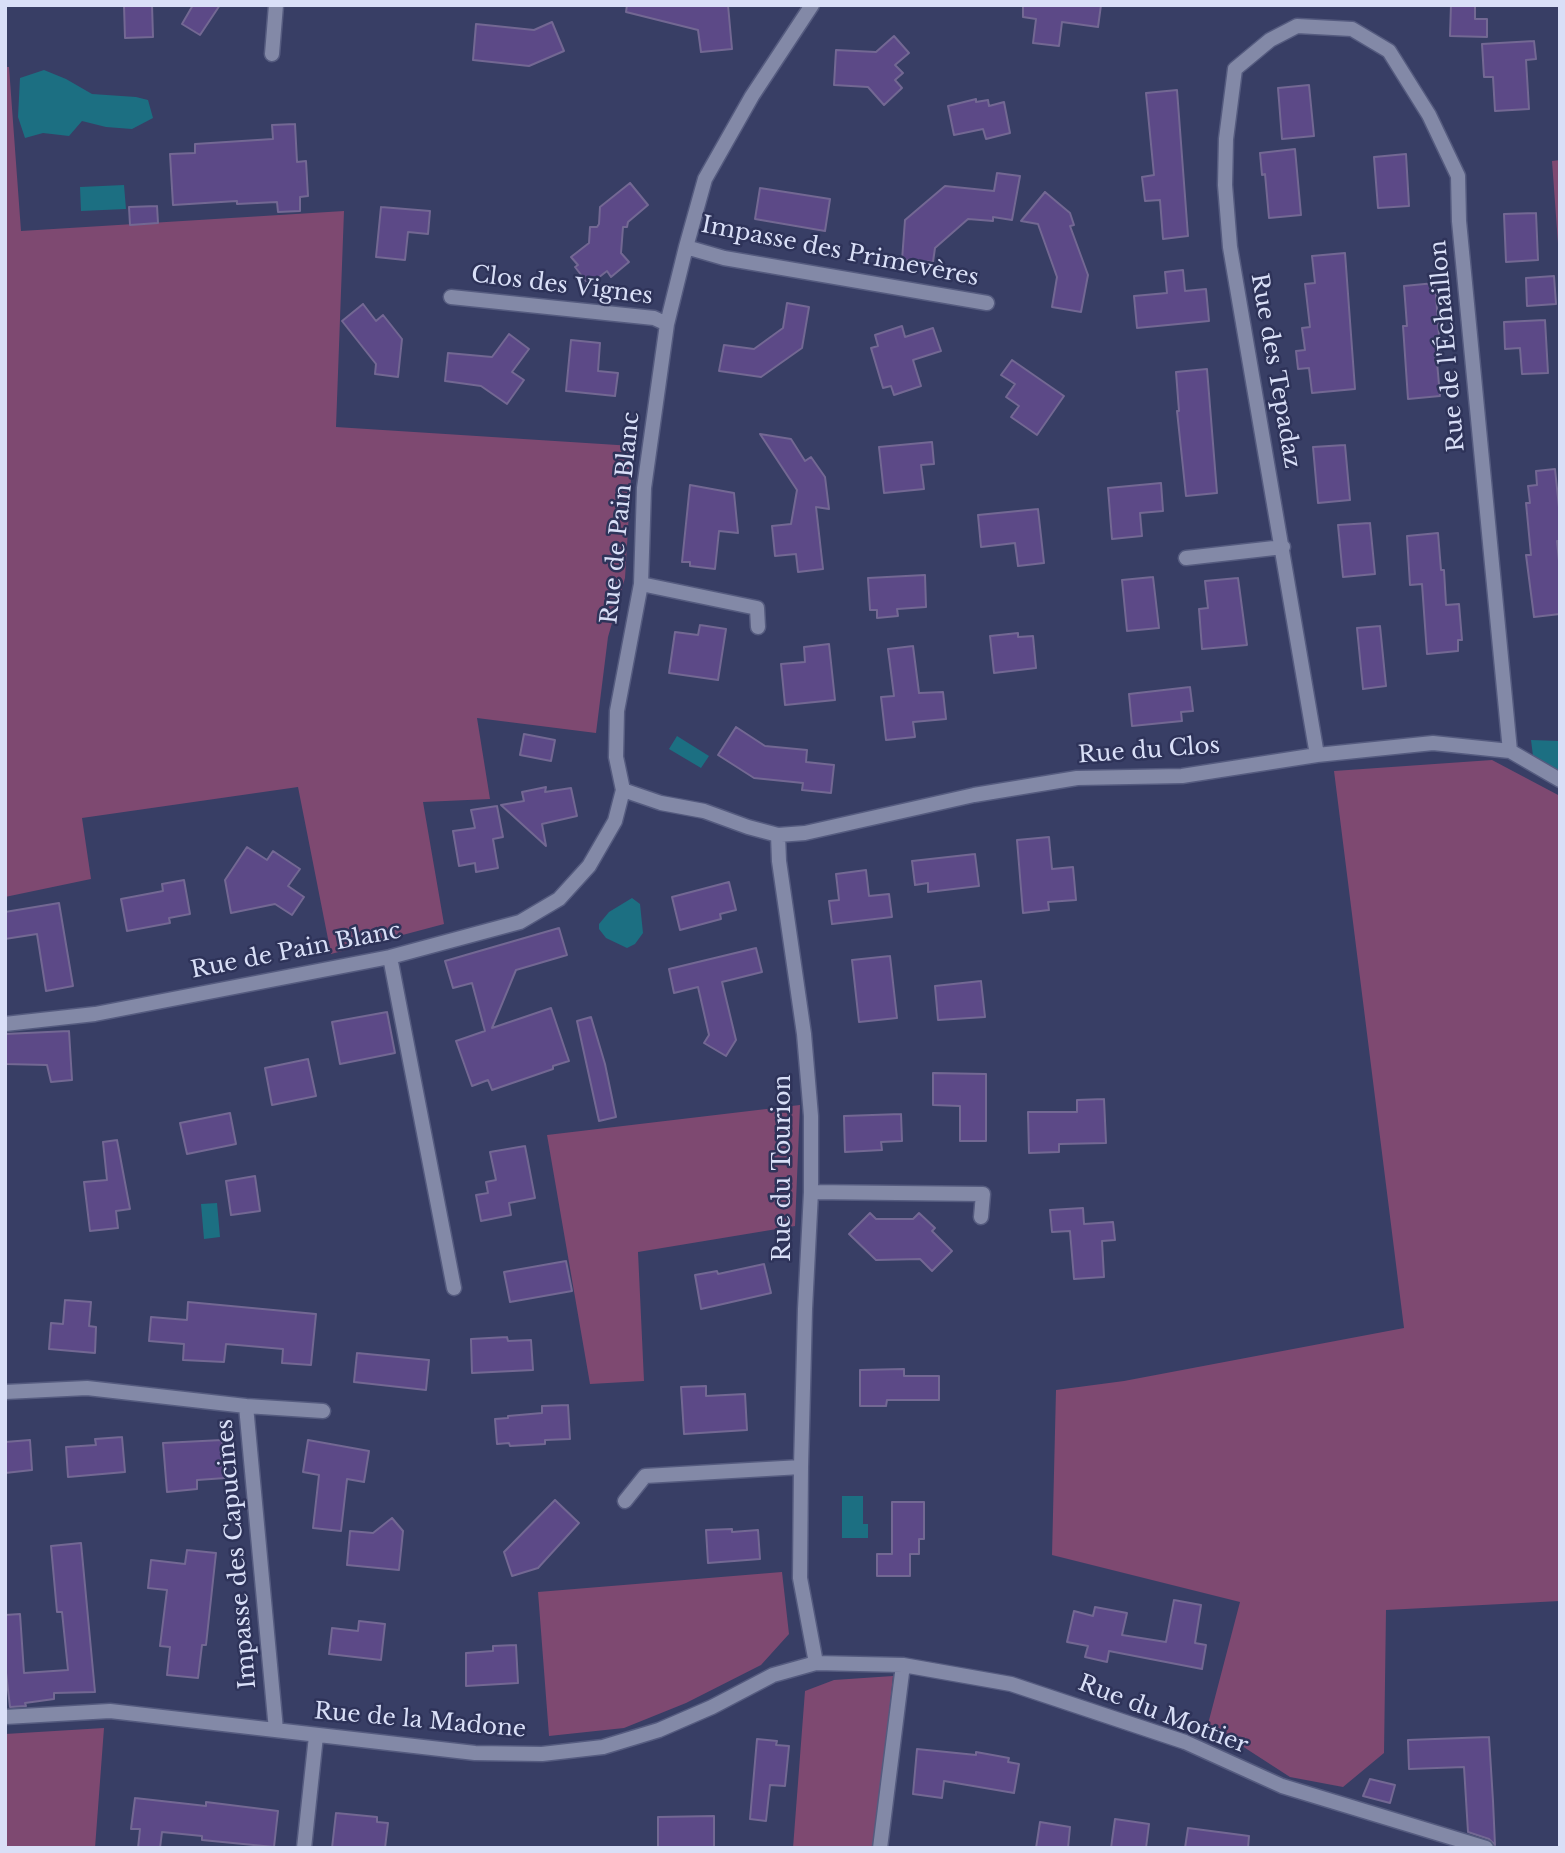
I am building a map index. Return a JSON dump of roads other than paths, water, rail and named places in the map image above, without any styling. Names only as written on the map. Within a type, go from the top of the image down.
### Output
[{"type":"street","points":[[272,54],[276,5]]},
{"type":"street","name":"Rue de Pain Blanc","points":[[5,1024],[95,1014],[390,957],[520,922],[559,900],[589,866],[615,821],[623,790],[616,757],[617,711],[641,584],[644,488],[667,324],[686,247],[705,179],[752,96],[813,5]]},
{"type":"street","name":"Rue des Tepadaz","points":[[1297,26],[1270,40],[1235,69],[1226,139],[1225,185],[1230,247],[1317,755]]},
{"type":"street","name":"Rue de l'Échaillon","points":[[1297,26],[1352,29],[1389,51],[1429,116],[1458,176],[1459,221],[1510,751]]},
{"type":"street","name":"Impasse des Primevères","points":[[686,247],[724,258],[987,303]]},
{"type":"street","name":"Clos des Vignes","points":[[451,297],[654,318],[667,324]]},
{"type":"street","points":[[1186,558],[1283,547]]},
{"type":"street","points":[[641,584],[757,608],[758,627]]},
{"type":"street","name":"Rue du Clos","points":[[778,835],[804,833],[974,795],[1077,778],[1182,776],[1317,755],[1433,743],[1510,751],[1560,780]]},
{"type":"street","points":[[623,790],[661,803],[704,811],[778,835]]},
{"type":"street","name":"Rue du Tourion","points":[[778,835],[779,861],[804,1034],[811,1116],[800,1578],[816,1663]]},
{"type":"street","points":[[390,957],[454,1288]]},
{"type":"street","points":[[811,1192],[983,1194],[981,1217]]},
{"type":"street","name":"Impasse des Capucines","points":[[5,1392],[87,1388],[246,1406],[276,1730]]},
{"type":"street","points":[[246,1406],[323,1411]]},
{"type":"street","points":[[625,1501],[645,1476],[801,1467]]},
{"type":"street","name":"Rue de la Madone","points":[[5,1717],[110,1712],[475,1753],[542,1754],[603,1747],[659,1731],[773,1675],[816,1663]]},
{"type":"street","name":"Rue du Mottier","points":[[816,1663],[903,1665],[1011,1684],[1185,1742],[1282,1786],[1486,1848]]},
{"type":"street","points":[[880,1848],[903,1665]]},
{"type":"street","points":[[303,1848],[316,1736]]},
{"type":"water","points":[[44,70],[92,94],[148,100],[153,118],[132,129],[106,127],[82,121],[69,136],[43,133],[25,138],[18,117],[20,78]]},
{"type":"water","points":[[124,185],[126,209],[81,211],[80,187]]},
{"type":"water","points":[[677,736],[709,756],[701,768],[669,749]]},
{"type":"water","points":[[1531,740],[1560,741],[1560,774],[1533,756]]},
{"type":"water","points":[[632,898],[640,904],[643,933],[635,944],[627,948],[606,938],[599,929],[599,924],[609,912]]},
{"type":"water","points":[[217,1203],[220,1237],[204,1239],[201,1204]]},
{"type":"water","points":[[842,1496],[863,1496],[863,1524],[868,1524],[868,1538],[842,1538]]}]
